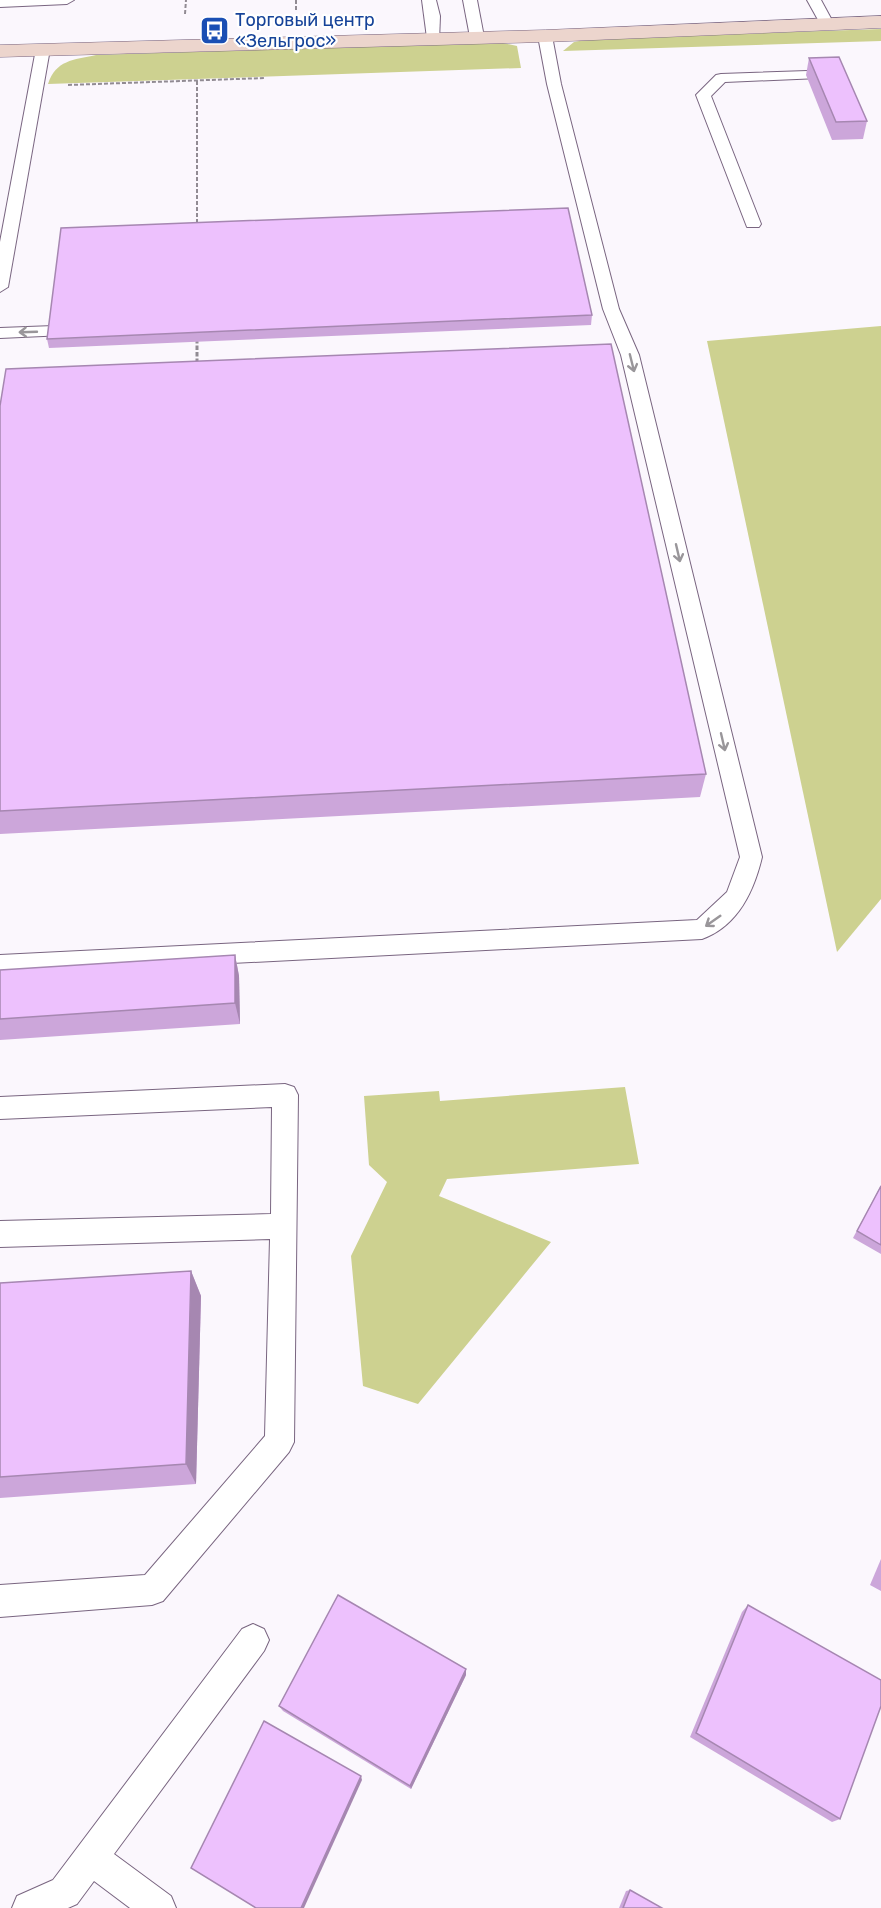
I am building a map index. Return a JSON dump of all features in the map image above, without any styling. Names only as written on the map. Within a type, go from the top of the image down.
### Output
[{"type":"street","points":[[0,51],[545,36],[881,22]]},
{"type":"lane","points":[[0,3],[67,0]]},
{"type":"lane","points":[[429,0],[433,16],[434,38]]},
{"type":"lane","points":[[470,0],[477,37]]},
{"type":"lane","points":[[814,0],[826,24]]},
{"type":"lane","points":[[0,965],[702,929],[727,912],[744,885],[751,857],[630,355],[611,309],[554,84],[545,36]]},
{"type":"lane","points":[[0,287],[43,49]]},
{"type":"lane","points":[[753,224],[703,95],[721,78],[843,74]]},
{"type":"lane","points":[[588,310],[611,309]]},
{"type":"lane","points":[[0,333],[93,329]]},
{"type":"lane","points":[[0,1108],[285,1095],[279,1442],[152,1590],[0,1601]]},
{"type":"lane","points":[[0,1234],[284,1226]]},
{"type":"lane","points":[[28,1908],[65,1892],[253,1640]]},
{"type":"lane","points":[[90,1857],[159,1908]]},
{"type":"path","points":[[185,23],[186,0]]},
{"type":"path","points":[[197,81],[197,232]]},
{"type":"path","points":[[197,335],[197,366]]},
{"type":"green space","points":[[881,29],[881,41],[563,51],[574,42],[590,39]]},
{"type":"green space","points":[[498,42],[517,46],[521,68],[48,84],[51,76],[66,62],[96,55]]},
{"type":"green space","points":[[881,326],[881,899],[837,952],[707,341]]},
{"type":"green space","points":[[625,1087],[639,1164],[447,1179],[439,1196],[551,1242],[418,1404],[363,1386],[351,1256],[387,1182],[369,1165],[364,1096],[439,1091],[440,1101]]},
{"type":"building","points":[[839,57],[867,121],[836,122],[809,58]]},
{"type":"building","points":[[568,208],[592,315],[47,339],[61,228]]},
{"type":"building","points":[[611,344],[706,774],[0,811],[0,406],[6,369]]},
{"type":"building","points":[[235,955],[235,1003],[0,1019],[0,970]]},
{"type":"building","points":[[881,1186],[881,1245],[857,1231]]},
{"type":"building","points":[[191,1271],[186,1464],[0,1477],[0,1283]]},
{"type":"building","points":[[338,1595],[466,1669],[410,1786],[279,1706]]},
{"type":"building","points":[[748,1605],[881,1680],[881,1706],[840,1819],[696,1733]]},
{"type":"building","points":[[264,1721],[361,1776],[301,1908],[256,1908],[191,1868]]},
{"type":"building","points":[[630,1890],[662,1908],[623,1908]]},
{"type":"place","name":"Торговый центр «Зельгрос»","points":[[214,30]]}]
